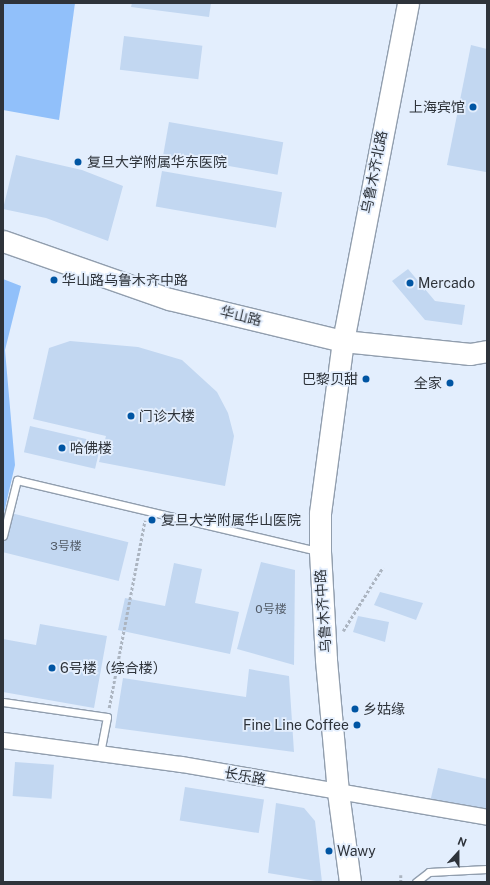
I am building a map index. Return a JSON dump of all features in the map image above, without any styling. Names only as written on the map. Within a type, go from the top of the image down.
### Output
[{"type":"street","name":"乌鲁木齐北路","points":[[343,340],[408,3]]},
{"type":"street","name":"华山路","points":[[3,241],[169,299],[343,340],[470,354],[487,352]]},
{"type":"street","name":"乌鲁木齐中路","points":[[343,340],[320,513],[320,552],[338,792],[350,882]]},
{"type":"street","name":"长乐路","points":[[3,740],[181,764],[487,817]]},
{"type":"lane","points":[[3,536],[17,480],[320,552]]},
{"type":"lane","points":[[3,702],[107,717],[100,754]]},
{"type":"lane","points":[[416,882],[429,872],[487,869]]},
{"type":"path","points":[[107,717],[147,512]]},
{"type":"path","points":[[342,633],[383,567]]},
{"type":"path","points":[[401,875],[401,882]]},
{"type":"shaded area","points":[[3,3],[75,3],[59,120],[3,110]]},
{"type":"shaded area","points":[[3,279],[21,286],[5,350],[15,465],[3,517]]},
{"type":"building","points":[[132,3],[211,3],[209,17],[131,7]]},
{"type":"building","points":[[124,36],[202,46],[198,79],[120,70]]},
{"type":"building","name":"上海宾馆","points":[[471,45],[487,49],[486,172],[447,165]]},
{"type":"building","points":[[169,122],[283,142],[278,175],[163,154]]},
{"type":"building","points":[[16,155],[82,170],[123,186],[108,241],[46,218],[3,209]]},
{"type":"building","points":[[162,171],[282,192],[276,228],[156,206]]},
{"type":"building","points":[[408,269],[435,301],[465,305],[462,325],[425,320],[392,281]]},
{"type":"building","name":"门诊大楼","points":[[70,341],[138,347],[182,360],[217,392],[228,413],[234,436],[225,486],[99,462],[106,436],[33,419],[49,348]]},
{"type":"building","name":"哈佛楼","points":[[30,426],[101,442],[95,469],[24,452]]},
{"type":"building","points":[[11,513],[128,542],[119,581],[3,552],[3,545]]},
{"type":"building","points":[[261,562],[295,570],[294,665],[237,649]]},
{"type":"building","points":[[174,563],[202,569],[195,603],[239,612],[230,654],[118,630],[125,598],[165,606]]},
{"type":"building","points":[[380,592],[423,603],[416,620],[374,605]]},
{"type":"building","points":[[358,616],[389,622],[385,642],[353,632]]},
{"type":"building","name":"6号楼（综合楼）","points":[[40,624],[107,636],[94,708],[3,692],[3,639],[36,645]]},
{"type":"building","points":[[249,669],[289,676],[294,752],[115,728],[123,678],[246,697]]},
{"type":"building","points":[[15,762],[54,765],[52,799],[13,796]]},
{"type":"building","points":[[438,768],[487,779],[487,813],[430,802]]},
{"type":"building","points":[[185,787],[264,800],[259,833],[180,821]]},
{"type":"building","points":[[276,803],[304,808],[315,821],[322,882],[268,873]]},
{"type":"place","name":"上海宾馆","points":[[473,107]]},
{"type":"place","name":"复旦大学附属华东医院","points":[[78,162]]},
{"type":"place","name":"华山路乌鲁木齐中路","points":[[54,280]]},
{"type":"place","name":"Mercado","points":[[410,283]]},
{"type":"place","name":"巴黎贝甜","points":[[366,379]]},
{"type":"place","name":"全家","points":[[450,383]]},
{"type":"place","name":"门诊大楼","points":[[131,416]]},
{"type":"place","name":"哈佛楼","points":[[62,448]]},
{"type":"place","name":"复旦大学附属华山医院","points":[[152,520]]},
{"type":"place","name":"6号楼（综合楼）","points":[[52,668]]},
{"type":"place","name":"乡姑缘","points":[[355,709]]},
{"type":"place","name":"Fine Line Coffee","points":[[357,725]]},
{"type":"place","name":"Wawy","points":[[329,851]]}]
